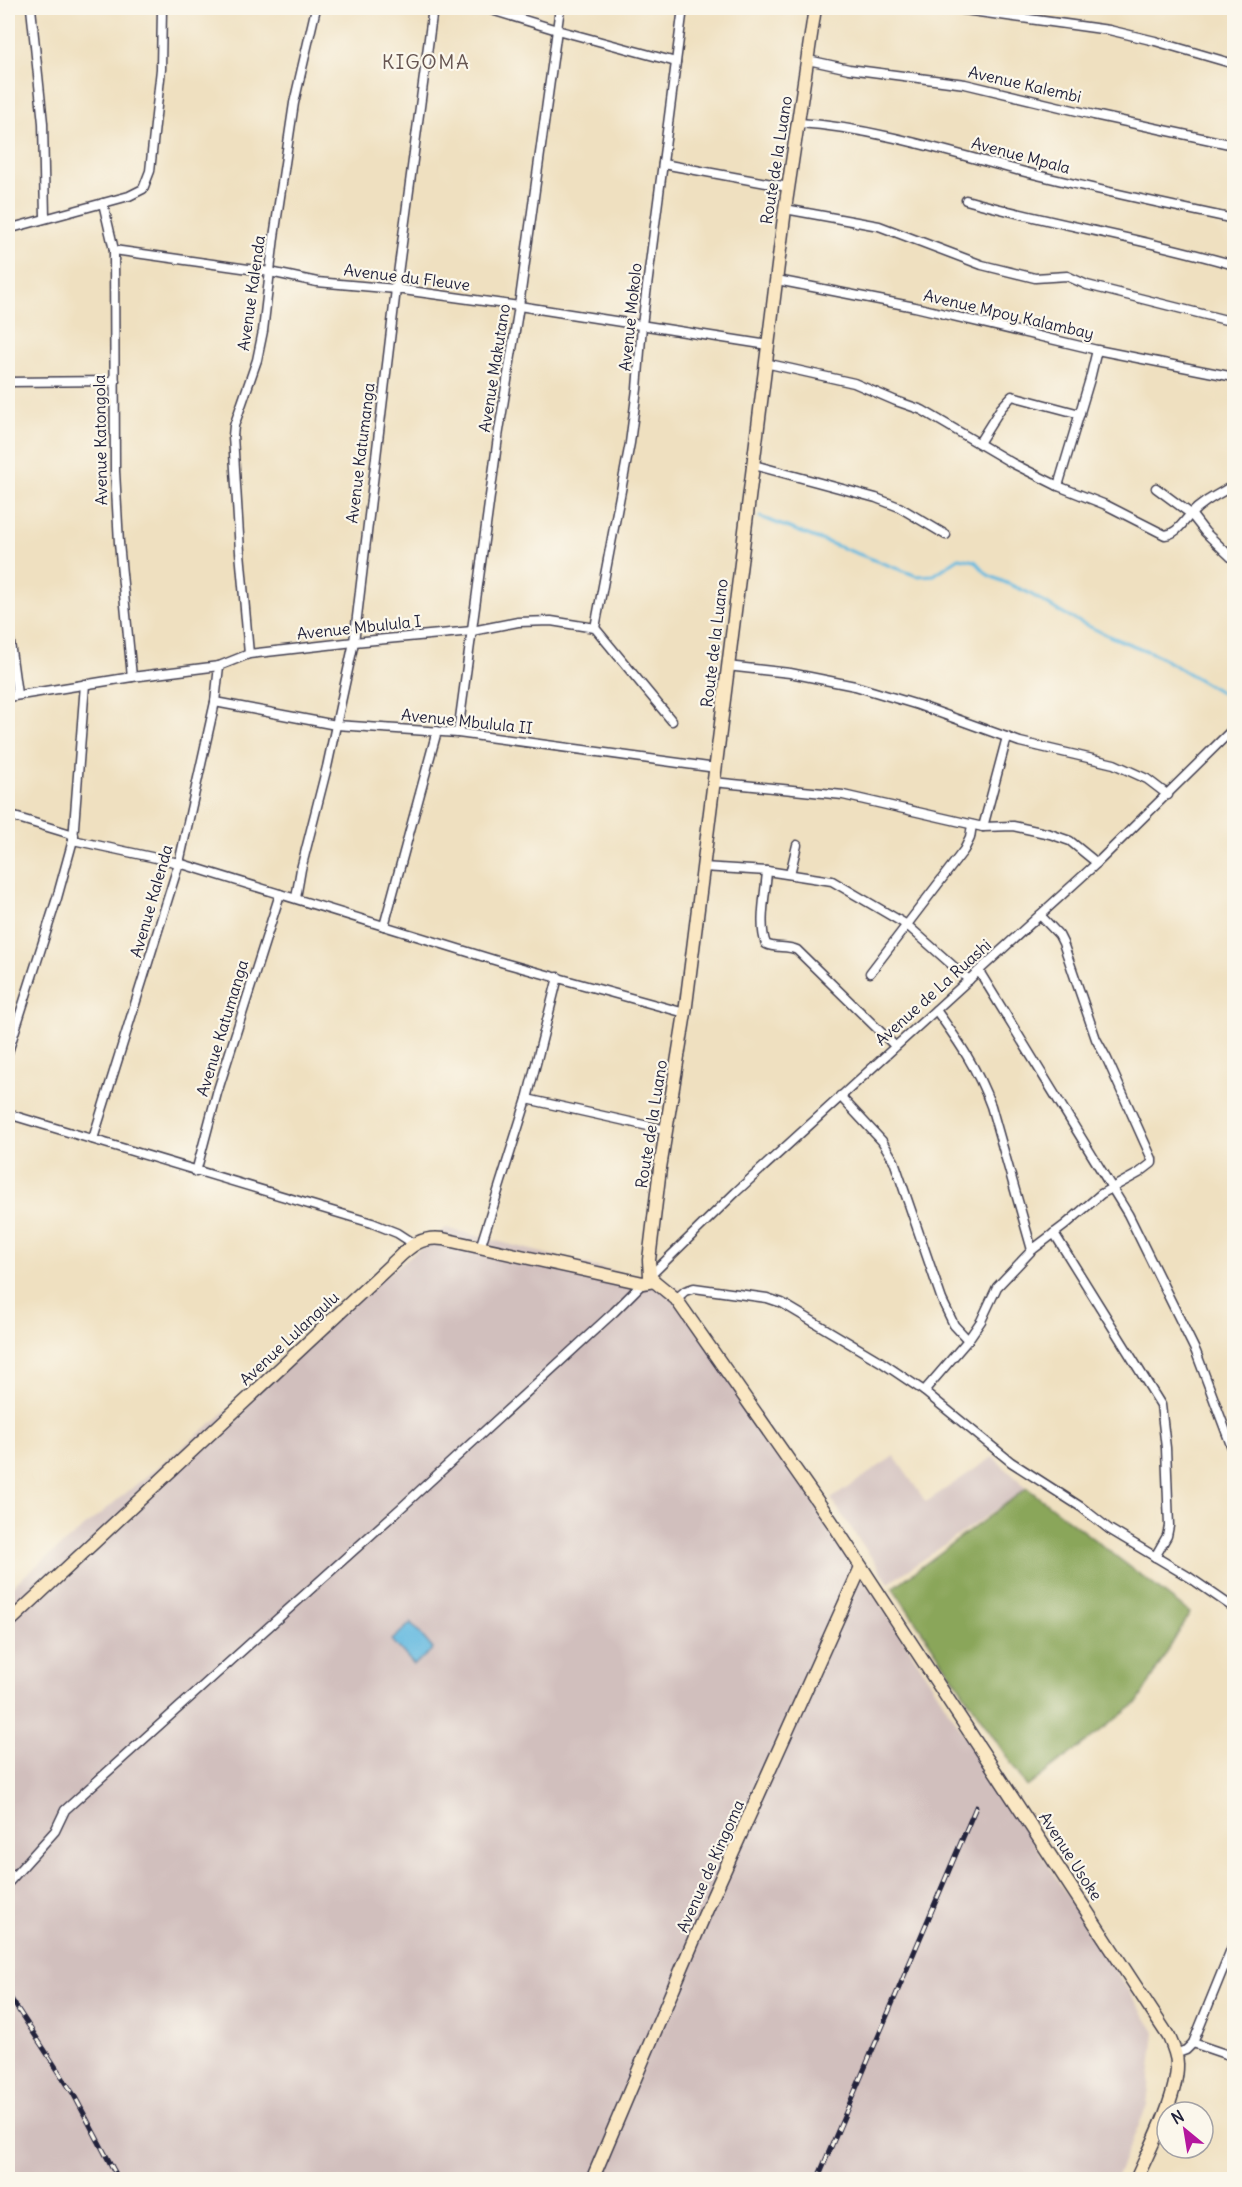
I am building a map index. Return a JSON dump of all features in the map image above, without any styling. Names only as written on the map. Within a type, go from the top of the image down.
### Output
[{"type":"street","points":[[31,8],[43,123],[45,218]]},
{"type":"street","points":[[8,229],[138,193],[143,189],[148,180],[160,89],[162,8]]},
{"type":"street","name":"Avenue Kalenda","points":[[249,654],[239,543],[234,426],[257,360],[263,331],[294,103],[316,8]]},
{"type":"street","name":"Avenue Katumanga","points":[[296,898],[354,642],[396,289],[433,8]]},
{"type":"street","points":[[485,8],[676,62]]},
{"type":"street","name":"Avenue Makutano","points":[[458,733],[498,436],[519,306],[561,8]]},
{"type":"street","name":"Avenue Mokolo","points":[[595,628],[630,443],[642,325],[683,8]]},
{"type":"street","name":"Route de la Luano","points":[[649,1280],[650,1250],[685,1013],[785,208],[815,8]]},
{"type":"street","points":[[950,8],[1109,30],[1234,64]]},
{"type":"street","name":"Avenue Kalembi","points":[[808,60],[849,69],[965,84],[1234,145]]},
{"type":"street","name":"Avenue Mpala","points":[[799,123],[887,136],[1074,184],[1234,219]]},
{"type":"street","points":[[663,164],[788,187]]},
{"type":"street","points":[[966,200],[1023,216],[1127,237],[1234,265]]},
{"type":"street","name":"Avenue Katongola","points":[[103,203],[114,250],[117,516],[132,677]]},
{"type":"street","points":[[785,208],[879,226],[982,265],[1035,278],[1067,276],[1087,285],[1234,322]]},
{"type":"street","name":"Avenue du Fleuve","points":[[114,250],[270,272],[317,282],[396,289],[519,306],[768,345]]},
{"type":"street","name":"Avenue Mpoy Kalambay","points":[[777,280],[915,307],[1097,350],[1234,377]]},
{"type":"street","points":[[1058,486],[1097,350]]},
{"type":"street","points":[[765,363],[854,383],[922,410],[1012,463],[1058,486],[1106,505],[1165,535],[1172,533],[1212,496],[1234,485]]},
{"type":"street","points":[[8,382],[114,381]]},
{"type":"street","points":[[979,443],[1001,408],[1012,396],[1080,414]]},
{"type":"street","points":[[754,465],[876,498],[899,507],[946,535]]},
{"type":"street","points":[[1156,488],[1191,514],[1205,532],[1234,560]]},
{"type":"street","name":"Avenue Mbulula I","points":[[10,696],[219,666],[249,654],[472,631],[501,624],[535,621],[571,622],[595,628]]},
{"type":"street","points":[[8,628],[10,696]]},
{"type":"street","points":[[595,628],[672,721]]},
{"type":"street","name":"Avenue Kalenda","points":[[93,1139],[179,863],[215,702],[219,666]]},
{"type":"street","points":[[727,666],[790,673],[855,686],[918,705],[1007,737],[1120,766],[1147,779],[1168,795]]},
{"type":"street","points":[[8,1052],[74,838],[85,684]]},
{"type":"street","name":"Avenue Mbulula II","points":[[215,702],[336,725],[458,733],[716,768]]},
{"type":"street","name":"Avenue de La Ruashi","points":[[8,1883],[55,1831],[65,1810],[402,1507],[649,1280],[736,1192],[1096,863],[1234,728]]},
{"type":"street","points":[[384,926],[437,731]]},
{"type":"street","points":[[983,827],[1007,737]]},
{"type":"street","points":[[714,782],[843,795],[972,825],[1013,826],[1059,836],[1070,841],[1096,863]]},
{"type":"street","points":[[8,814],[74,838],[179,863],[504,963],[685,1013]]},
{"type":"street","points":[[870,973],[964,850],[970,838],[972,825]]},
{"type":"street","points":[[790,874],[797,845]]},
{"type":"street","points":[[703,867],[767,871],[832,881],[907,925],[969,980]]},
{"type":"street","points":[[767,871],[763,927],[766,944],[797,950],[895,1047]]},
{"type":"street","name":"Avenue Katumanga","points":[[196,1172],[217,1093],[280,894]]},
{"type":"street","points":[[924,1391],[968,1340],[981,1321],[997,1287],[1032,1250],[1096,1198],[1150,1166],[1152,1159],[1096,1039],[1063,943],[1054,928],[1040,915]]},
{"type":"street","points":[[979,971],[1141,1239],[1196,1352],[1234,1453]]},
{"type":"street","points":[[480,1248],[527,1099],[558,977]]},
{"type":"street","points":[[936,1010],[974,1065],[983,1084],[1032,1250]]},
{"type":"street","points":[[840,1096],[882,1141],[894,1161],[942,1300],[954,1325],[968,1340]]},
{"type":"street","points":[[527,1099],[666,1130]]},
{"type":"street","points":[[8,1114],[372,1223],[397,1233],[414,1244],[430,1238],[649,1280]]},
{"type":"street","points":[[1054,1233],[1161,1405],[1165,1437],[1169,1526],[1167,1536],[1155,1557]]},
{"type":"street","name":"Avenue Lulangulu","points":[[8,1623],[414,1244]]},
{"type":"street","name":"Avenue Usoke","points":[[649,1280],[676,1299],[861,1567],[1163,2027],[1176,2054],[1177,2067],[1172,2093],[1136,2180]]},
{"type":"street","points":[[676,1299],[694,1288],[767,1298],[782,1303],[858,1347],[924,1391],[1011,1462],[1109,1529],[1189,1577],[1234,1608]]},
{"type":"street","name":"Avenue de Kingoma","points":[[592,2180],[704,1916],[861,1567]]},
{"type":"street","points":[[1176,2054],[1186,2050],[1193,2043],[1234,1942]]},
{"type":"street","points":[[1193,2043],[1234,2057]]},
{"type":"shaded area","points":[[446,1228],[678,1288],[1155,2032],[1147,2106],[1116,2179],[8,2180],[8,1589],[283,1365],[315,1331]]},
{"type":"shaded area","points":[[894,1456],[926,1502],[993,1457],[1027,1488],[889,1583],[831,1499]]},
{"type":"green space","points":[[1027,1488],[1190,1613],[1138,1702],[1027,1787],[893,1588]]},
{"type":"water","points":[[411,1623],[433,1649],[414,1665],[392,1640]]},
{"type":"waterway","points":[[760,517],[917,576],[934,575],[959,558],[975,561],[988,575],[1027,592],[1065,615],[1109,636],[1155,654],[1234,700]]},
{"type":"railway","points":[[817,2180],[976,1807]]},
{"type":"railway","points":[[8,1994],[74,2095],[119,2180]]},
{"type":"district","name":"KIGOMA","points":[[426,62]]}]
